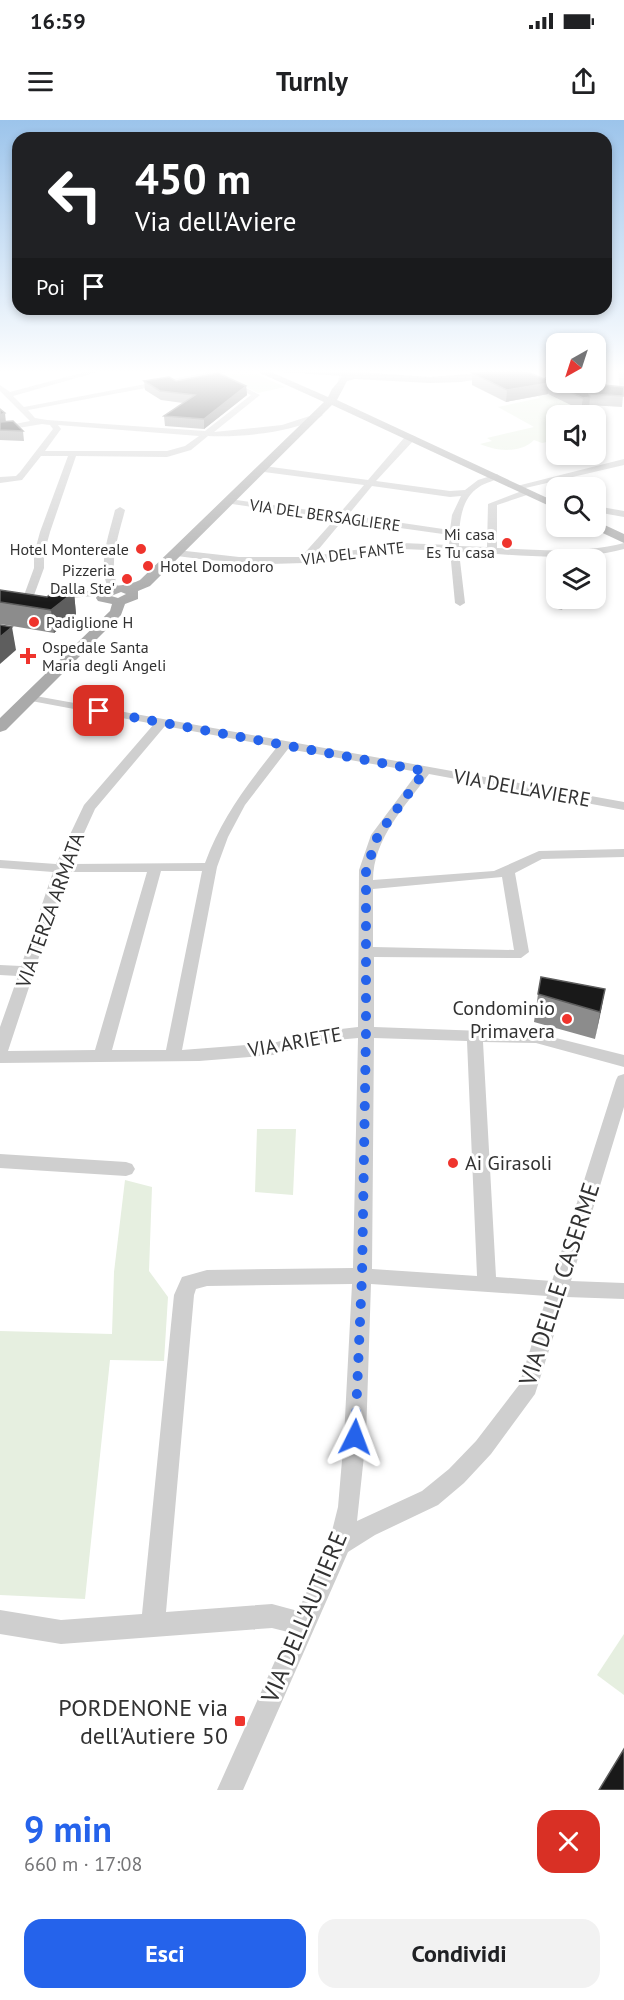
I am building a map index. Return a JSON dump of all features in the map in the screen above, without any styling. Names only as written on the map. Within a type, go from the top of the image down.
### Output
[{"type":"main road","points":[[0,727],[116,612],[112,595],[132,598],[134,593],[129,590],[145,583],[286,447]]},
{"type":"main road","points":[[433,447],[546,501]]},
{"type":"main road","points":[[606,530],[624,539]]},
{"type":"street","points":[[0,480],[19,478],[44,447]]},
{"type":"street","points":[[40,453],[168,454],[189,447]]},
{"type":"street","points":[[304,560],[401,447]]},
{"type":"street","points":[[73,453],[45,532],[39,554],[39,568],[33,598],[112,595],[109,572],[120,510]]},
{"type":"street","points":[[492,551],[493,504],[522,490],[624,462]]},
{"type":"street","points":[[264,469],[450,494],[466,493],[483,481],[497,477]]},
{"type":"street","points":[[460,603],[454,533],[458,513],[466,493]]},
{"type":"street","name":"VIA DEL BERSAGLIERE","points":[[232,501],[454,533]]},
{"type":"street","points":[[606,511],[624,514]]},
{"type":"street","name":"VIA DEL FANTE","points":[[177,553],[237,561],[304,560],[375,548],[403,546],[546,553]]},
{"type":"street","name":"VIA DEL FANTE","points":[[606,551],[624,546]]},
{"type":"street","name":"VIA DELL'AVIERE","points":[[30,698],[624,806]]},
{"type":"street","name":"VIA TERZA ARMATA","points":[[0,1051],[61,868],[89,808],[161,723]]},
{"type":"street","points":[[173,1054],[210,867],[221,837],[239,804],[284,746]]},
{"type":"street","name":"VIA DELL'AUTIERE","points":[[230,1790],[339,1544],[349,1507],[355,1437],[362,1276],[366,870],[378,835],[425,771]]},
{"type":"street","points":[[366,885],[495,875],[539,855],[624,853]]},
{"type":"street","points":[[0,864],[61,868],[210,867]]},
{"type":"street","points":[[102,1056],[155,868]]},
{"type":"street","points":[[366,952],[516,955],[522,952],[508,871]]},
{"type":"street","points":[[0,970],[27,971]]},
{"type":"street","name":"VIA ARIETE","points":[[0,1057],[199,1055],[273,1049],[315,1037],[366,1032],[536,1038],[624,1061]]},
{"type":"street","points":[[475,1036],[487,1284]]},
{"type":"street","name":"VIA DELLE CASERME","points":[[339,1544],[370,1526],[399,1515],[430,1498],[450,1482],[501,1427],[528,1388],[624,1080]]},
{"type":"street","points":[[0,1161],[126,1168]]},
{"type":"street","points":[[153,1626],[184,1295],[189,1283],[207,1278],[362,1276],[558,1290],[624,1291]]},
{"type":"street","points":[[0,1622],[60,1632],[272,1616],[302,1624]]},
{"type":"green space","points":[[490,447],[524,447],[508,450],[493,448]]},
{"type":"green space","points":[[257,1129],[296,1129],[293,1195],[255,1192]]},
{"type":"green space","points":[[125,1180],[152,1187],[149,1271],[168,1297],[164,1361],[110,1360],[85,1599],[0,1595],[0,1331],[112,1334],[114,1272]]},
{"type":"green space","points":[[624,1634],[624,1695],[597,1675]]},
{"type":"building","points":[[56,589],[74,592],[51,610],[0,602],[0,590],[47,597]]},
{"type":"building","points":[[0,625],[12,627],[0,637]]},
{"type":"building","points":[[541,977],[605,989],[600,1012],[538,994]]},
{"type":"building","points":[[624,1749],[624,1790],[599,1790]]},
{"type":"place","name":"Mi casa Es Tu casa","points":[[507,543]]},
{"type":"place","name":"Hotel Montereale","points":[[141,549]]},
{"type":"place","name":"Hotel Domodoro","points":[[148,566]]},
{"type":"place","name":"Pizzeria Dalla Ste'","points":[[127,579]]},
{"type":"place","name":"Padiglione H","points":[[34,622]]},
{"type":"place","name":"Ospedale Santa Maria degli Angeli","points":[[28,656]]},
{"type":"place","name":"Condominio Primavera","points":[[567,1019]]},
{"type":"place","name":"Ai Girasoli","points":[[453,1163]]},
{"type":"place","name":"PORDENONE via dell'Autiere 50","points":[[240,1721]]},
{"type":"route","points":[[99,711],[425,771],[378,835],[366,870],[362,1276],[355,1437]]}]
